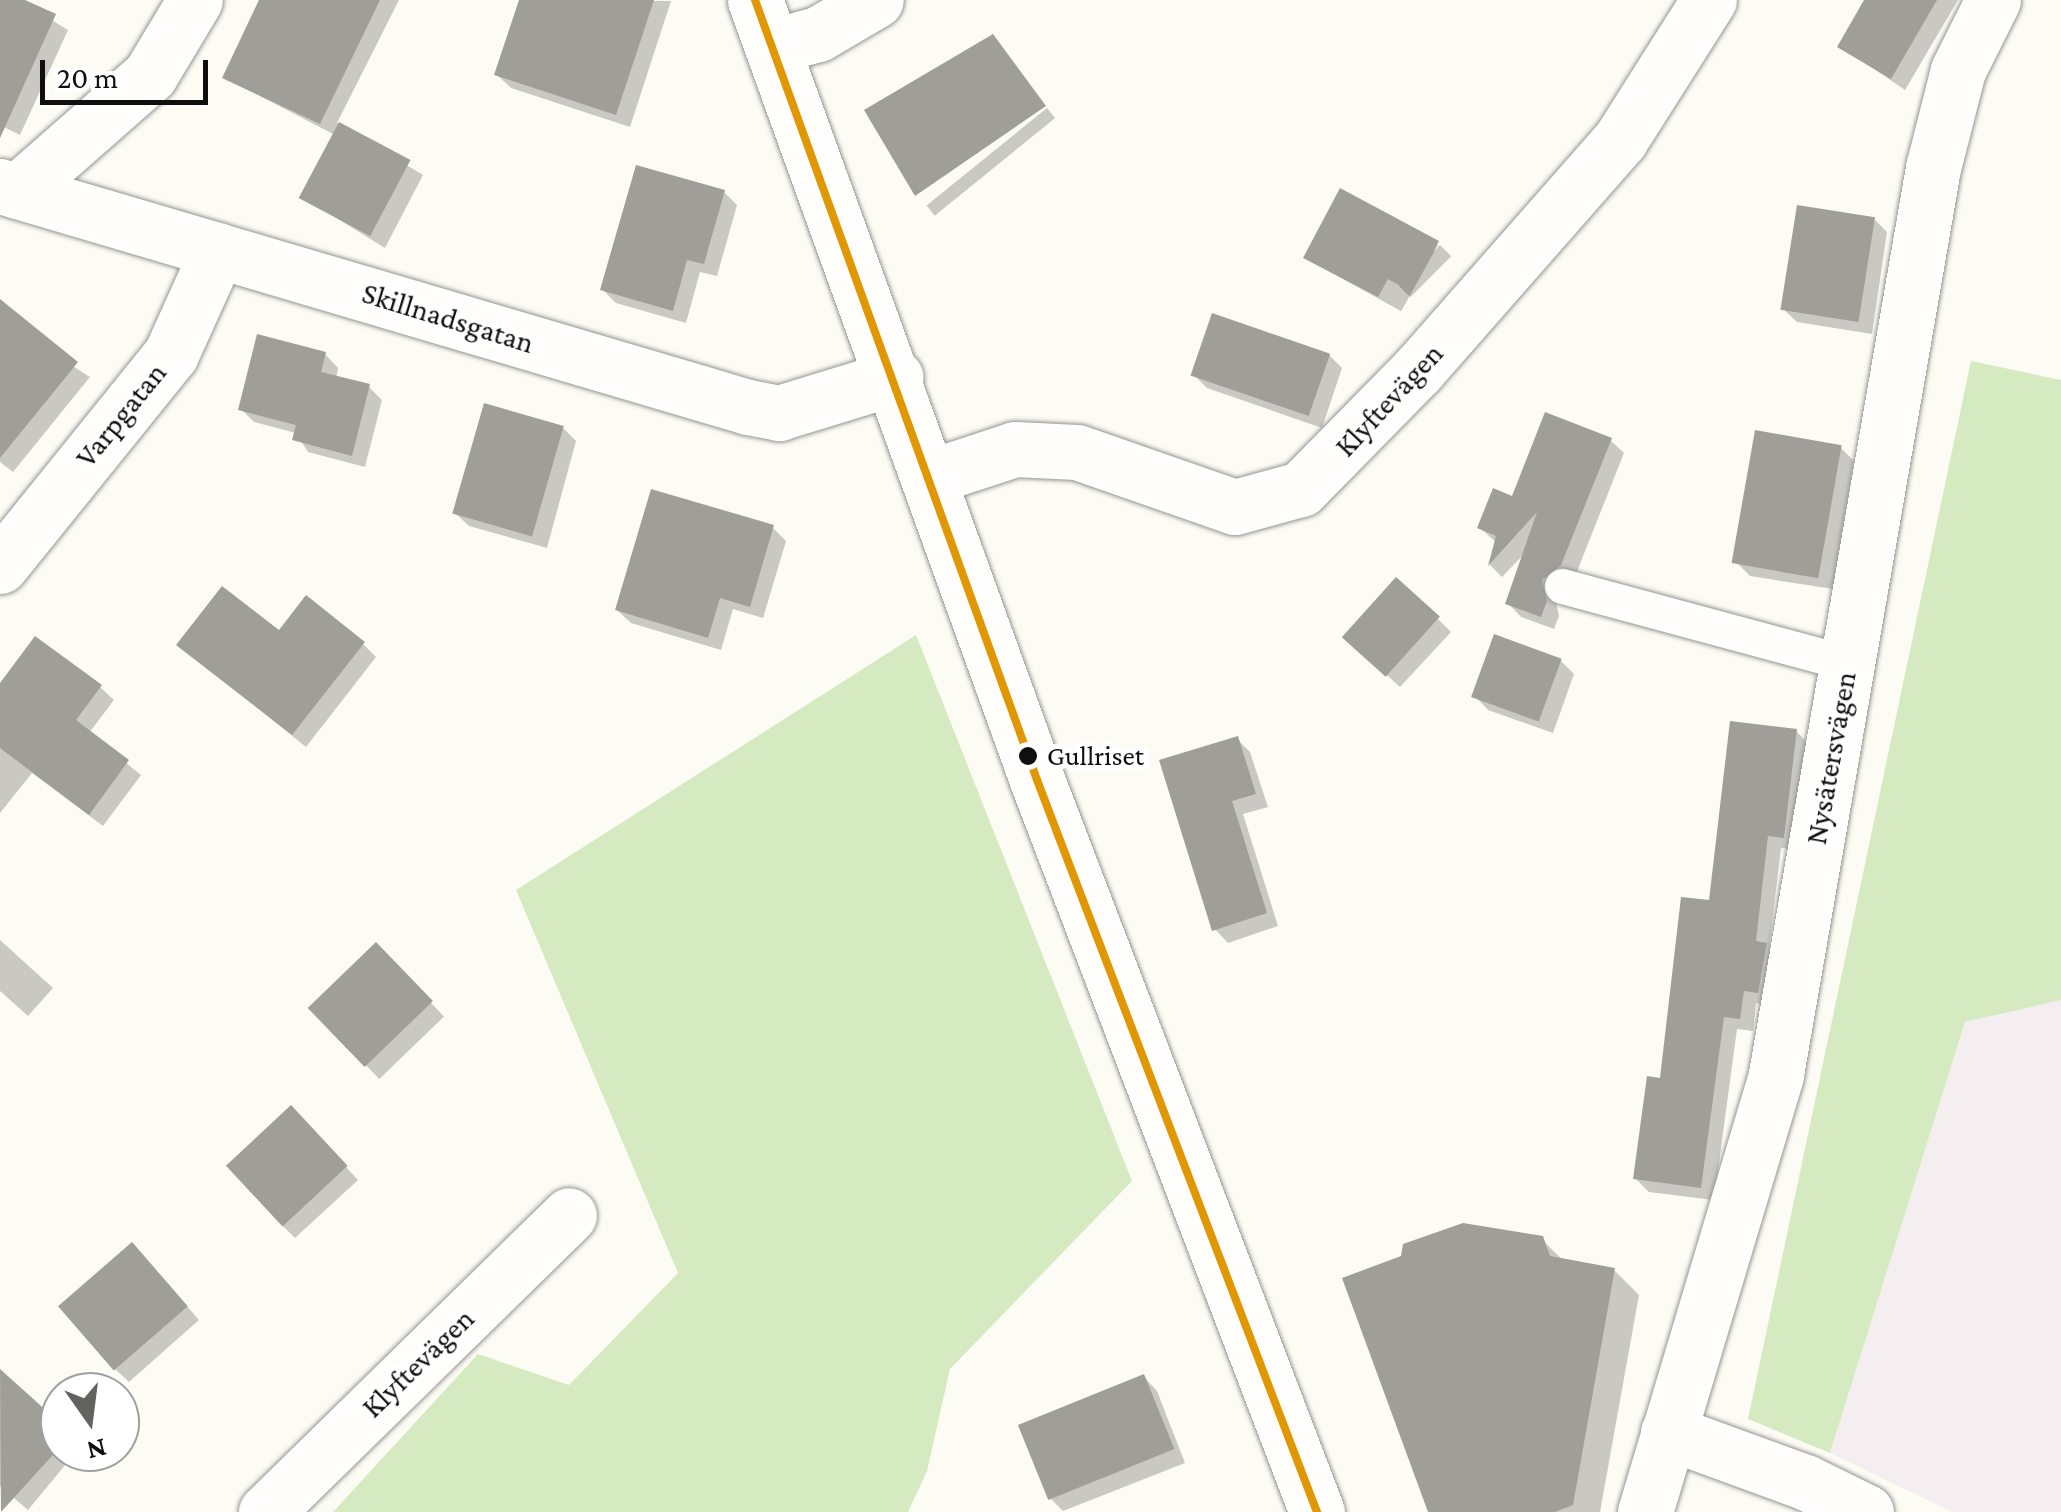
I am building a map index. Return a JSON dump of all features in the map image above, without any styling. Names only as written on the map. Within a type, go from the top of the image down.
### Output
[{"type":"street","points":[[9,188],[150,75],[195,0]]},
{"type":"street","points":[[764,23],[818,34],[876,0]]},
{"type":"street","name":"Klyftevägen","points":[[930,477],[1015,449],[1077,452],[1235,507],[1302,489],[1418,370],[1620,140],[1709,0]]},
{"type":"street","name":"Nysätersvägen","points":[[1645,1512],[1776,1074],[1933,168],[1958,70],[1993,0]]},
{"type":"street","points":[[764,23],[896,377],[1036,780],[1317,1512]]},
{"type":"street","name":"Skillnadsgatan","points":[[9,188],[748,407],[779,413],[896,377]]},
{"type":"street","name":"Varpgatan","points":[[0,566],[171,354],[218,250]]},
{"type":"street","name":"Klyftevägen","points":[[266,1512],[569,1214]]},
{"type":"street","points":[[1668,1432],[1805,1482],[1866,1512]]},
{"type":"lane","points":[[1562,586],[1848,663]]},
{"type":"shaded area","points":[[2061,1000],[2061,1512],[1952,1512],[1830,1453],[1965,1022]]},
{"type":"green space","points":[[1971,361],[2061,380],[2061,1000],[1965,1022],[1830,1453],[1748,1419]]},
{"type":"green space","points":[[916,635],[1132,1181],[950,1369],[927,1471],[908,1512],[333,1512],[478,1354],[569,1385],[678,1273],[516,890]]},
{"type":"building","points":[[0,0],[25,0],[56,14],[0,138]]},
{"type":"building","points":[[259,0],[380,0],[320,124],[222,78]]},
{"type":"building","points":[[519,0],[654,0],[616,115],[494,75]]},
{"type":"building","points":[[1864,0],[1937,0],[1891,79],[1837,47]]},
{"type":"building","points":[[993,34],[1046,106],[915,196],[864,110]]},
{"type":"building","points":[[339,122],[411,160],[370,236],[299,198]]},
{"type":"building","points":[[636,165],[725,190],[704,264],[687,260],[673,311],[600,290]]},
{"type":"building","points":[[1340,188],[1439,241],[1411,292],[1388,279],[1378,297],[1303,258]]},
{"type":"building","points":[[1797,205],[1875,217],[1858,322],[1780,310]]},
{"type":"building","points":[[0,299],[78,362],[0,458]]},
{"type":"building","points":[[1212,313],[1330,354],[1309,416],[1191,375]]},
{"type":"building","points":[[257,334],[326,352],[321,372],[370,384],[352,456],[292,440],[296,425],[238,410]]},
{"type":"building","points":[[484,403],[564,426],[532,536],[452,514]]},
{"type":"building","points":[[1545,412],[1612,438],[1561,565],[1542,580],[1547,601],[1541,617],[1505,604],[1537,512],[1488,566],[1496,536],[1477,528],[1493,488],[1512,496]]},
{"type":"building","points":[[1755,430],[1842,445],[1818,578],[1732,563]]},
{"type":"building","points":[[651,489],[774,525],[750,607],[720,598],[708,638],[615,610]]},
{"type":"building","points":[[1396,577],[1440,616],[1386,677],[1342,637]]},
{"type":"building","points":[[222,586],[279,630],[306,595],[365,642],[292,735],[176,645]]},
{"type":"building","points":[[1494,634],[1562,659],[1539,722],[1471,697]]},
{"type":"building","points":[[35,636],[102,685],[76,720],[129,760],[89,815],[0,748],[0,683]]},
{"type":"building","points":[[1730,721],[1797,729],[1784,838],[1768,836],[1756,941],[1767,943],[1758,993],[1744,991],[1740,1019],[1724,1017],[1701,1188],[1633,1179],[1647,1076],[1660,1078],[1681,897],[1709,900]]},
{"type":"building","points":[[1238,736],[1256,794],[1232,801],[1267,913],[1212,931],[1159,760]]},
{"type":"building","points":[[376,942],[433,1001],[365,1067],[308,1008]]},
{"type":"building","points":[[291,1105],[348,1166],[283,1226],[226,1166]]},
{"type":"building","points":[[1463,1223],[1543,1236],[1550,1256],[1615,1268],[1573,1505],[1555,1512],[1428,1512],[1342,1278],[1401,1256],[1403,1244]]},
{"type":"building","points":[[132,1242],[188,1306],[114,1370],[58,1306]]},
{"type":"building","points":[[0,1369],[40,1405],[40,1469],[1,1512]]},
{"type":"building","points":[[1144,1374],[1174,1449],[1048,1500],[1018,1425]]},
{"type":"transit line","points":[[755,0],[1037,780],[1317,1512]]},
{"type":"place","name":"Gullriset","points":[[1028,756]]}]
